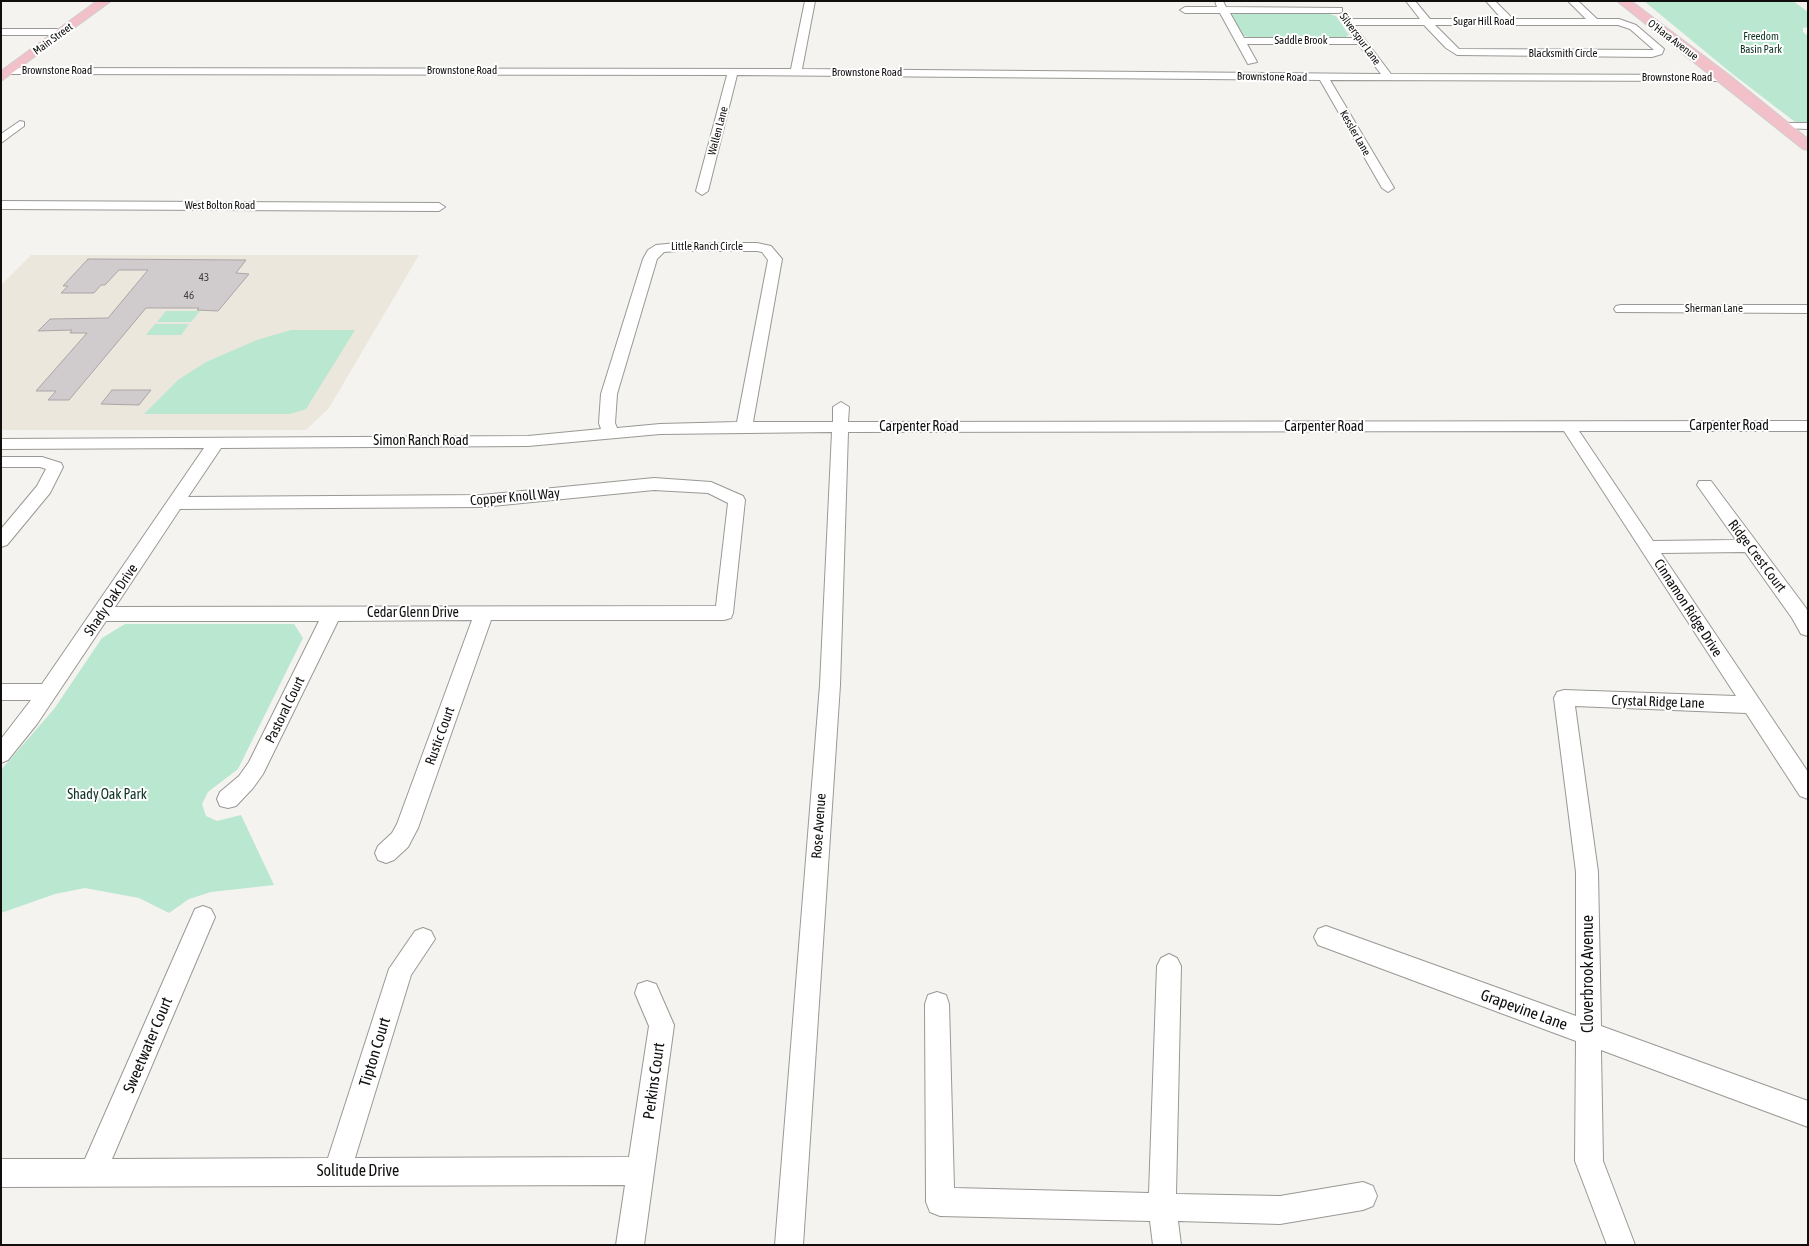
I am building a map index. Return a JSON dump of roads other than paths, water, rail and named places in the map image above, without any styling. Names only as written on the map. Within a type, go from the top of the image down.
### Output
[{"type":"main road","name":"Main Street","points":[[6,74],[105,1]]},
{"type":"main road","name":"O'Hara Avenue","points":[[1623,1],[1724,78],[1808,146]]},
{"type":"main road","name":"O'Hara Avenue","points":[[1635,1],[1722,72],[1724,78]]},
{"type":"street","points":[[796,72],[810,1]]},
{"type":"street","points":[[1410,1],[1427,22]]},
{"type":"street","points":[[1490,1],[1510,22]]},
{"type":"street","points":[[1572,1],[1595,22]]},
{"type":"street","points":[[1185,10],[1221,6],[1336,6]]},
{"type":"street","points":[[1221,6],[1252,62]]},
{"type":"street","name":"Silverspur Lane","points":[[1336,6],[1388,77]]},
{"type":"street","name":"Sugar Hill Road","points":[[1348,22],[1619,22]]},
{"type":"street","name":"Blacksmith Circle","points":[[1427,22],[1457,52],[1470,54],[1658,52],[1660,49],[1633,27],[1619,22]]},
{"type":"street","points":[[1,32],[63,32]]},
{"type":"street","name":"Saddle Brook","points":[[1241,41],[1360,40]]},
{"type":"street","name":"Wallen Lane","points":[[702,191],[733,72]]},
{"type":"street","name":"Brownstone Road","points":[[6,74],[796,72],[1323,77],[1724,78]]},
{"type":"street","name":"Kessler Lane","points":[[1323,77],[1388,188]]},
{"type":"street","points":[[1,140],[20,124]]},
{"type":"street","points":[[1784,126],[1808,126]]},
{"type":"street","name":"West Bolton Road","points":[[1,205],[440,206]]},
{"type":"street","name":"Little Ranch Circle","points":[[611,434],[607,423],[609,394],[650,259],[653,253],[661,248],[677,246],[758,247],[766,249],[775,259],[744,427]]},
{"type":"street","name":"Sherman Lane","points":[[1621,309],[1808,309]]},
{"type":"street","name":"Carpenter Road","points":[[840,417],[1568,426],[1808,426]]},
{"type":"street","name":"Simon Ranch Road","points":[[1,444],[528,441],[660,429],[744,427],[840,417]]},
{"type":"street","name":"Rose Avenue","points":[[789,1245],[830,685],[840,417]]},
{"type":"street","name":"Cinnamon Ridge Drive","points":[[1568,426],[1808,790]]},
{"type":"street","name":"Shady Oak Drive","points":[[1,754],[48,692],[102,614],[216,443]]},
{"type":"street","points":[[1,462],[42,462],[55,467],[44,489],[1,541]]},
{"type":"street","name":"Copper Knoll Way","points":[[176,503],[482,501],[654,484],[711,488],[737,500],[724,613]]},
{"type":"street","name":"Ridge Crest Court","points":[[1704,485],[1799,613],[1808,629]]},
{"type":"street","points":[[1648,547],[1750,546]]},
{"type":"street","name":"Rustic Court","points":[[386,853],[400,840],[407,828],[484,613]]},
{"type":"street","name":"Cedar Glenn Drive","points":[[102,614],[724,613]]},
{"type":"street","name":"Pastoral Court","points":[[228,799],[236,793],[256,768],[332,614]]},
{"type":"street","points":[[1,692],[48,692]]},
{"type":"street","name":"Crystal Ridge Lane","points":[[1564,698],[1752,705]]},
{"type":"street","name":"Cloverbrook Avenue","points":[[1564,698],[1587,872],[1589,1161],[1621,1245]]},
{"type":"street","name":"Sweetwater Court","points":[[93,1172],[203,917]]},
{"type":"street","name":"Grapevine Lane","points":[[1326,937],[1808,1114]]},
{"type":"street","name":"Tipton Court","points":[[338,1171],[401,969],[424,939]]},
{"type":"street","points":[[1167,1245],[1162,1207],[1169,966]]},
{"type":"street","name":"Perkins Court","points":[[641,1171],[662,1024],[647,993]]},
{"type":"street","points":[[937,1004],[940,1202],[1280,1210],[1363,1196]]},
{"type":"street","points":[[630,1245],[641,1171]]},
{"type":"street","name":"Solitude Drive","points":[[1,1173],[641,1171]]},
{"type":"park label","name":"Freedom Basin Park","points":[[1761,43]]},
{"type":"park label","name":"Shady Oak Park","points":[[107,795]]}]
